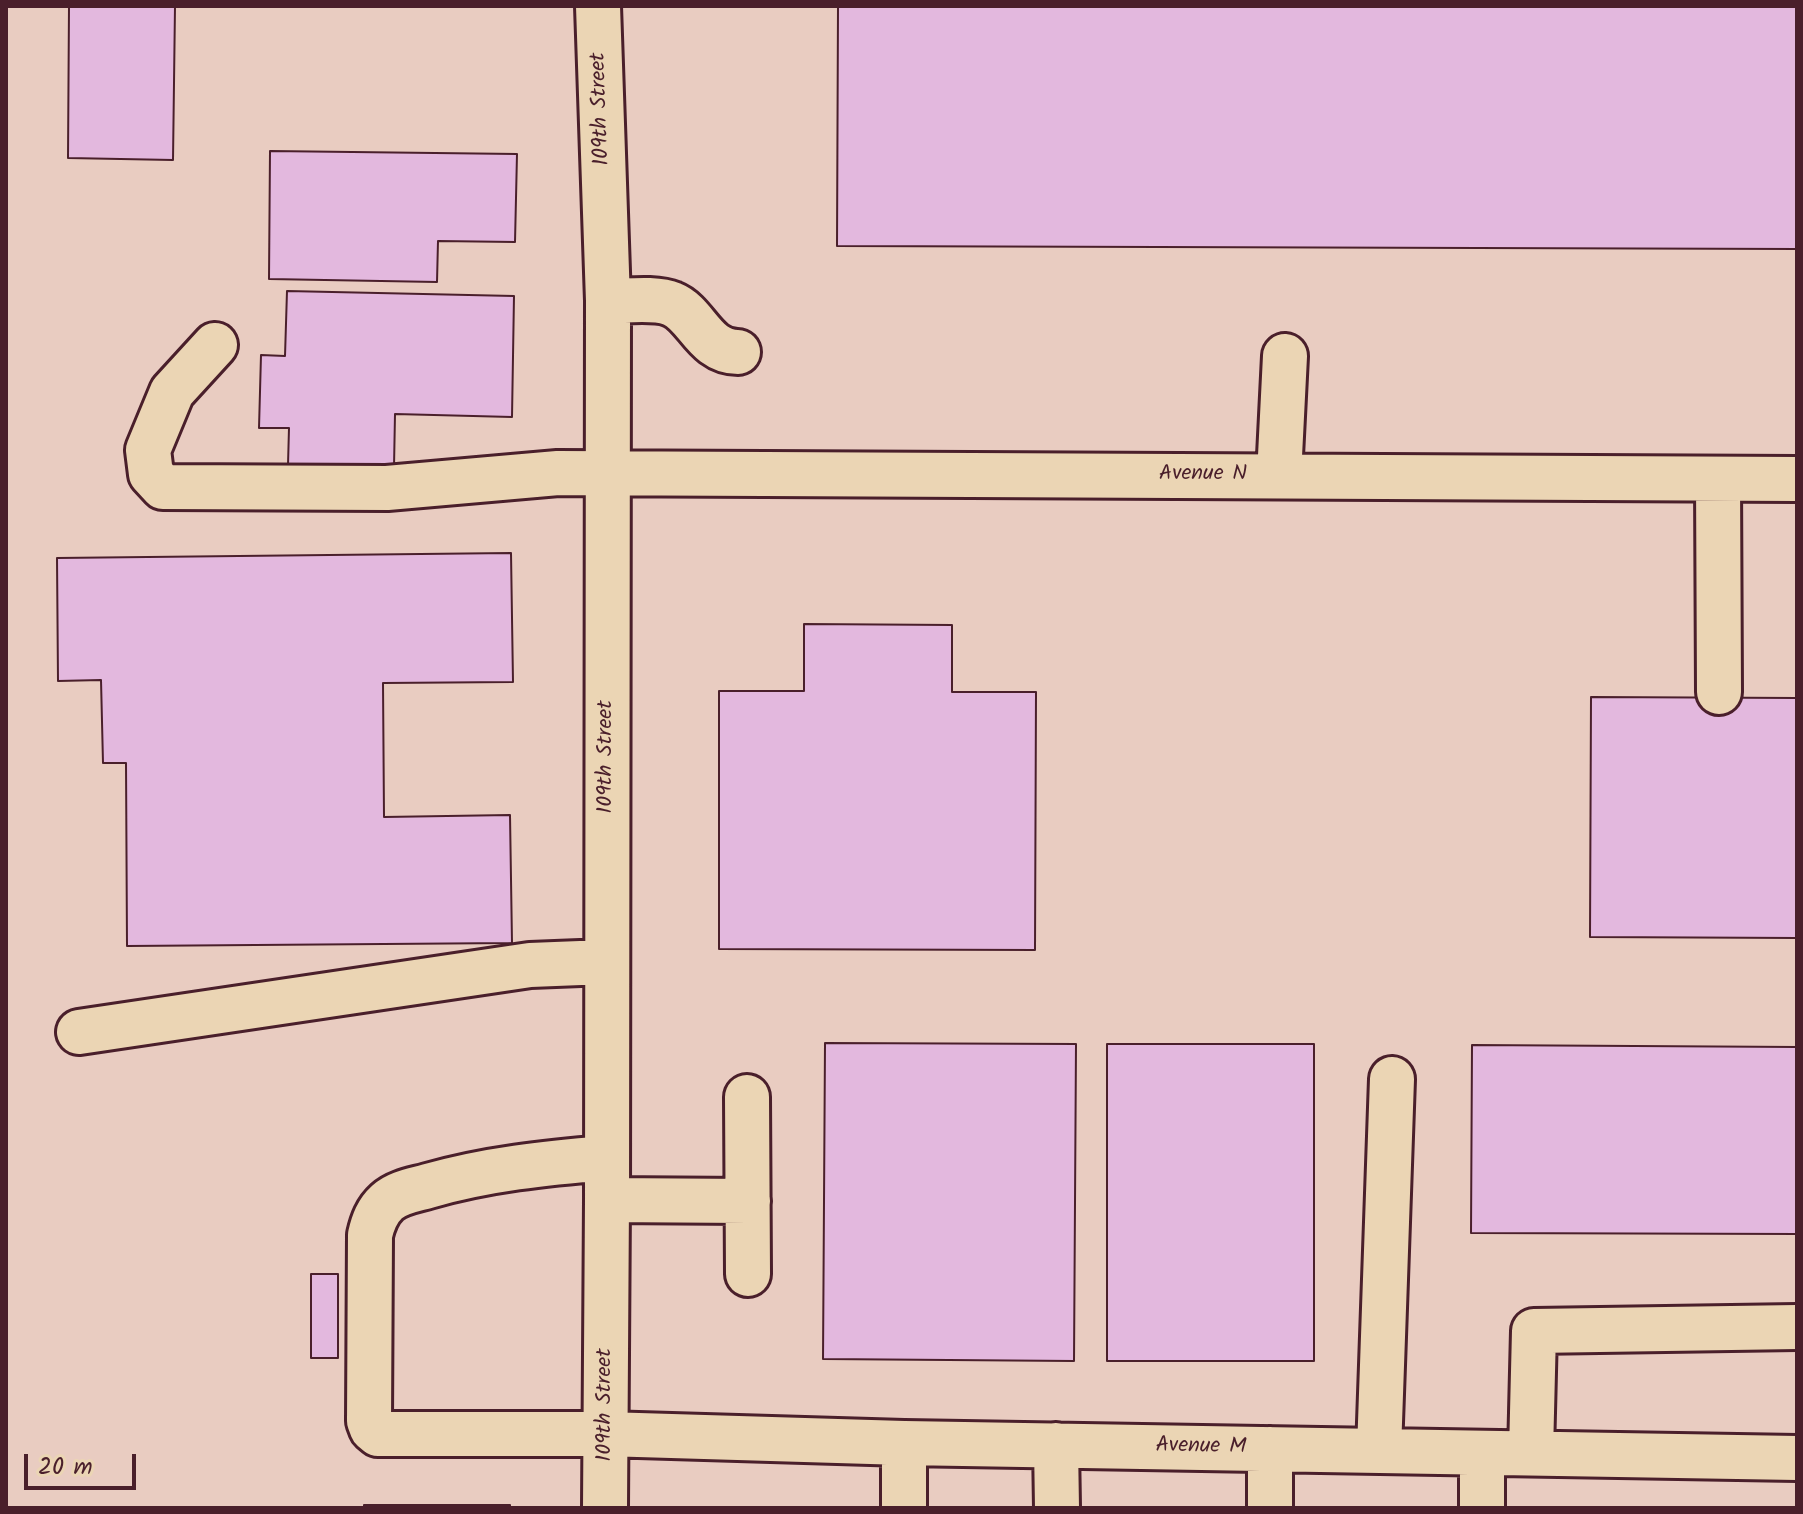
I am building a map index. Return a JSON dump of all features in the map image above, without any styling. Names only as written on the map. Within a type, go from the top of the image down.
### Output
[{"type":"street","name":"109th Street","points":[[598,6],[608,301],[605,1508]]},
{"type":"street","points":[[608,301],[669,302],[680,308],[717,347],[738,352]]},
{"type":"street","name":"Avenue N","points":[[215,345],[172,392],[148,450],[151,474],[163,487],[387,488],[558,473],[1797,479]]},
{"type":"street","points":[[1279,476],[1285,356]]},
{"type":"street","points":[[1718,479],[1719,692]]},
{"type":"street","points":[[79,1032],[530,965],[606,962]]},
{"type":"street","points":[[1379,1451],[1392,1079]]},
{"type":"street","points":[[747,1097],[748,1274]]},
{"type":"street","name":"Avenue M","points":[[607,1179],[526,1165],[474,1173],[403,1193],[388,1201],[375,1217],[370,1235],[369,1421],[372,1429],[378,1434],[605,1434],[904,1443],[1797,1458]]},
{"type":"street","points":[[607,1179],[748,1201]]},
{"type":"street","points":[[1531,1453],[1534,1331],[1797,1327]]},
{"type":"street","points":[[904,1443],[904,1508]]},
{"type":"street","points":[[1056,1445],[1057,1508]]},
{"type":"street","points":[[1270,1449],[1270,1508]]},
{"type":"street","points":[[1482,1453],[1482,1508]]},
{"type":"shaded area","points":[[6,6],[1797,6],[1797,1508],[6,1508]]},
{"type":"building","points":[[69,6],[175,6],[173,160],[68,158]]},
{"type":"building","points":[[838,6],[1797,6],[1797,249],[837,246]]},
{"type":"building","points":[[270,151],[517,154],[515,242],[438,241],[437,282],[269,279]]},
{"type":"building","points":[[287,291],[514,296],[512,417],[395,414],[394,467],[288,465],[289,428],[259,428],[261,355],[285,356]]},
{"type":"building","points":[[511,553],[513,682],[383,683],[384,817],[510,815],[512,943],[127,946],[126,763],[103,763],[101,680],[58,681],[57,558]]},
{"type":"building","points":[[804,624],[952,625],[952,692],[1036,692],[1035,950],[719,949],[719,691],[804,691]]},
{"type":"building","points":[[1591,697],[1797,698],[1797,938],[1590,937]]},
{"type":"building","points":[[825,1043],[1076,1044],[1074,1361],[823,1359]]},
{"type":"building","points":[[1107,1044],[1314,1044],[1314,1361],[1107,1361]]},
{"type":"building","points":[[1472,1045],[1797,1047],[1797,1234],[1471,1233]]},
{"type":"building","points":[[311,1274],[338,1274],[338,1358],[311,1358]]},
{"type":"building","points":[[364,1505],[510,1505],[510,1508],[364,1508]]}]
